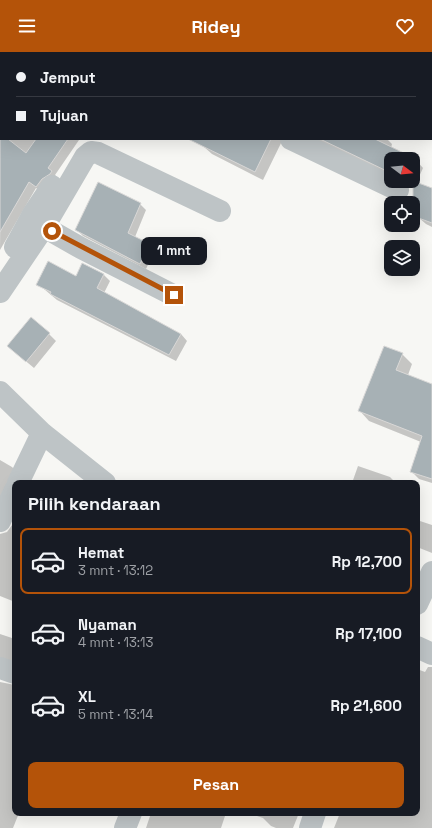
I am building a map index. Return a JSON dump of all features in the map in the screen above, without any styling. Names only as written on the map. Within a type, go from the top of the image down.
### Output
[{"type":"street","points":[[0,275],[33,214],[85,140]]},
{"type":"street","points":[[293,140],[398,190]]},
{"type":"street","points":[[0,292],[44,227],[85,157],[91,152],[98,152],[220,211]]},
{"type":"street","points":[[44,227],[81,248],[174,295]]},
{"type":"street","points":[[0,392],[42,433],[101,480]]},
{"type":"street","points":[[19,480],[42,433]]},
{"type":"street","points":[[0,522],[12,496]]},
{"type":"street","points":[[420,598],[432,572]]},
{"type":"street","points":[[420,648],[432,654]]},
{"type":"street","points":[[0,668],[12,672]]},
{"type":"street","points":[[125,828],[130,816]]},
{"type":"street","points":[[310,828],[314,816]]},
{"type":"building","points":[[0,140],[9,140],[26,153],[35,140],[67,140],[48,168],[52,171],[50,174],[42,179],[36,187],[29,182],[0,232]]},
{"type":"building","points":[[190,140],[271,140],[255,172]]},
{"type":"building","points":[[322,140],[377,140],[402,152],[384,152],[384,170]]},
{"type":"building","points":[[98,182],[141,203],[128,233],[150,244],[140,264],[75,230]]},
{"type":"building","points":[[420,184],[432,188],[432,223],[420,219],[420,196],[413,196],[413,188],[420,188]]},
{"type":"building","points":[[48,261],[76,276],[82,263],[104,274],[97,288],[181,334],[169,355],[50,294],[51,292],[36,285]]},
{"type":"building","points":[[31,317],[50,333],[26,362],[7,346]]},
{"type":"building","points":[[384,346],[403,353],[396,370],[432,384],[432,479],[410,472],[422,436],[358,411]]},
{"type":"route","points":[[52,231],[81,248],[174,295]]}]
